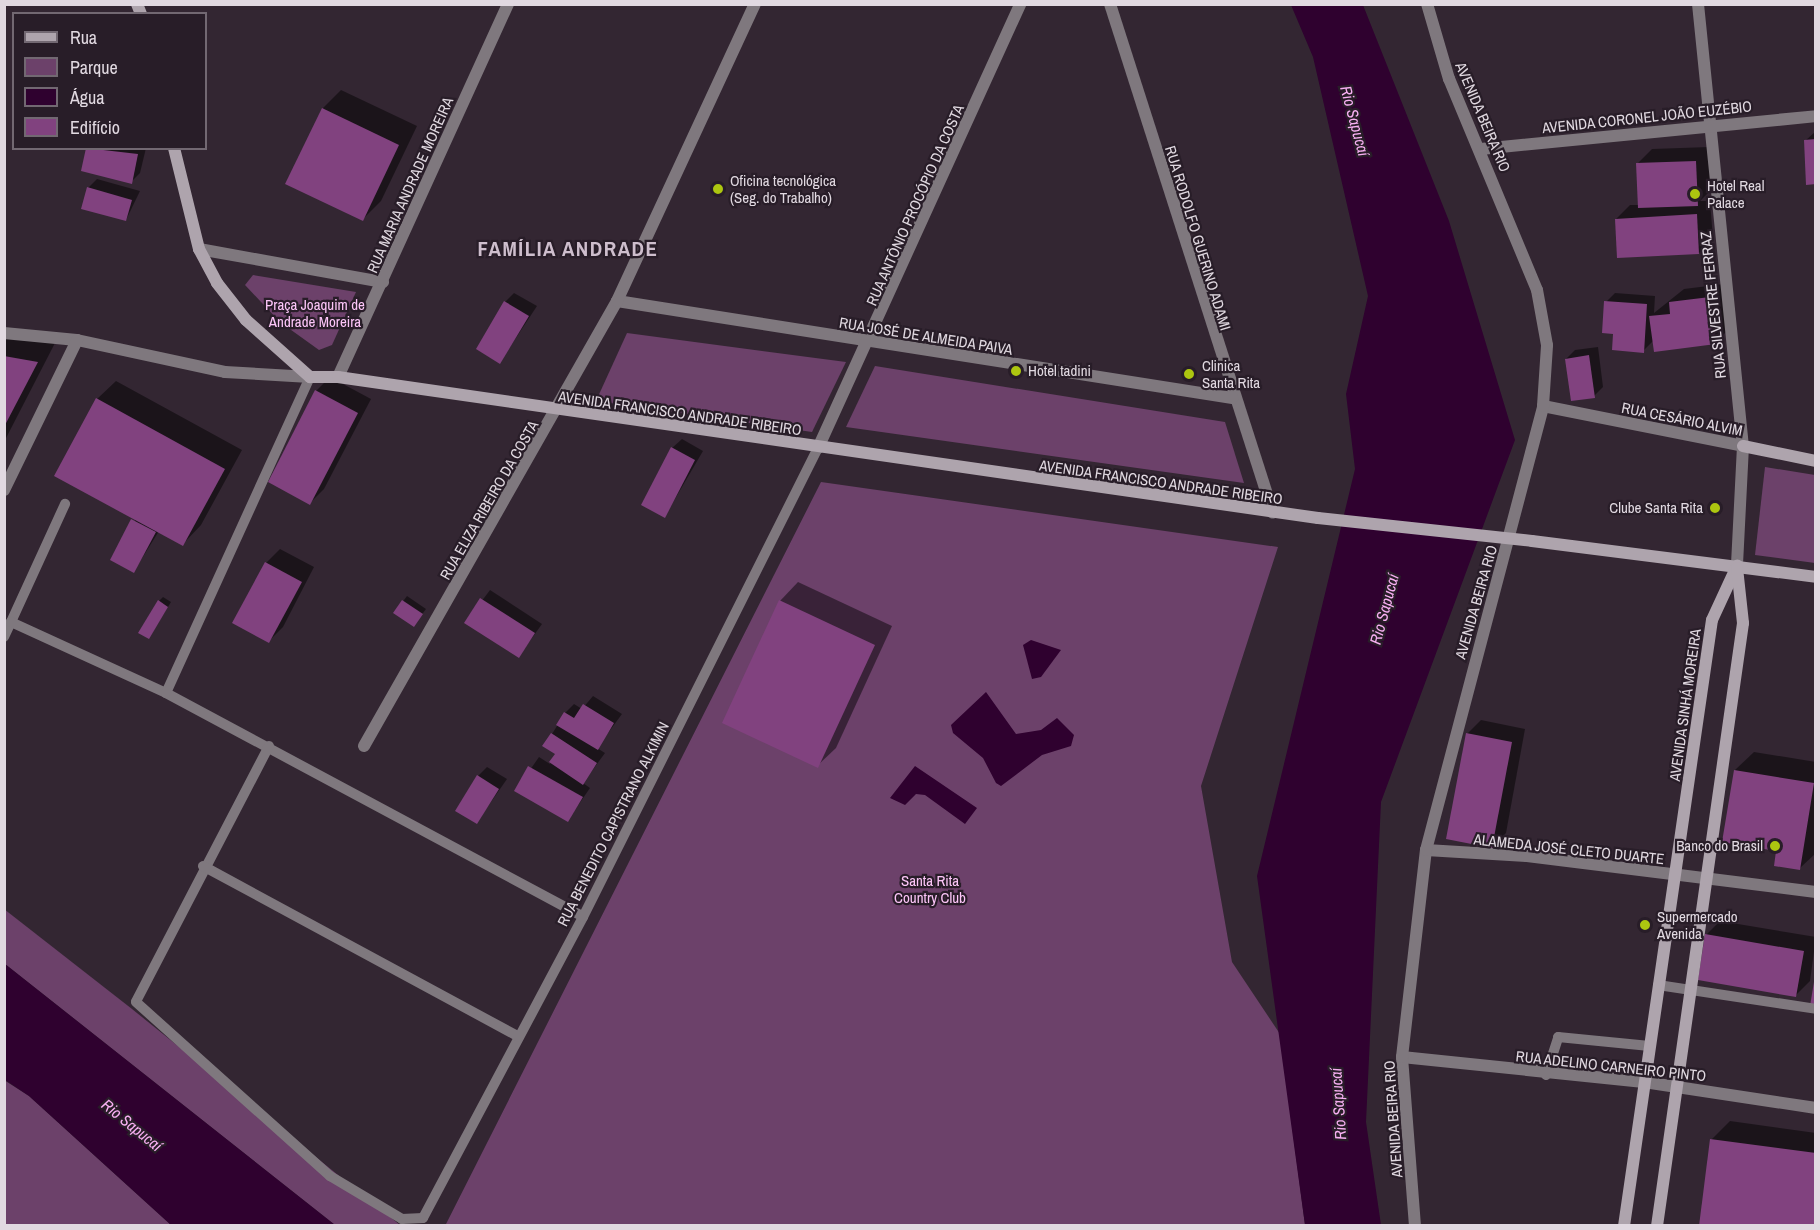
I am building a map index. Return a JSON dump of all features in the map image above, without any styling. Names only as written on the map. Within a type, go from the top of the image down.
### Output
[{"type":"main road","points":[[174,150],[199,249],[246,320],[310,377]]},
{"type":"main road","name":"AVENIDA FRANCISCO ANDRADE RIBEIRO","points":[[310,377],[338,377],[1273,513],[1532,541],[1815,577]]},
{"type":"main road","name":"RUA CESÁRIO ALVIM","points":[[1743,446],[1815,461]]},
{"type":"main road","points":[[1657,1226],[1743,623],[1737,566]]},
{"type":"main road","name":"AVENIDA SINHÁ MOREIRA","points":[[1624,1226],[1712,620],[1737,566]]},
{"type":"street","name":"RUA MARIA ANDRADE MOREIRA","points":[[338,377],[508,4]]},
{"type":"street","name":"RUA ELIZA RIBEIRO DA COSTA","points":[[364,746],[559,410],[617,301],[755,4]]},
{"type":"street","name":"RUA ANTÔNIO PROCÓPIO DA COSTA","points":[[818,448],[870,343],[1020,4]]},
{"type":"street","name":"RUA RODOLFO GUERINO ADAMI","points":[[1110,4],[1232,398],[1273,513]]},
{"type":"street","name":"AVENIDA BEIRA RIO","points":[[1414,1226],[1402,1057],[1426,850],[1543,406],[1547,345],[1537,290],[1481,149],[1449,79],[1427,4]]},
{"type":"street","name":"RUA SILVESTRE FERRAZ","points":[[1698,4],[1743,446],[1737,566]]},
{"type":"street","name":"AVENIDA CORONEL JOÃO EUZÉBIO","points":[[1481,149],[1815,116]]},
{"type":"street","points":[[199,249],[383,282]]},
{"type":"street","name":"RUA JOSÉ DE ALMEIDA PAIVA","points":[[617,301],[870,343],[1232,398]]},
{"type":"street","points":[[4,333],[77,340],[225,372],[310,377]]},
{"type":"street","points":[[4,490],[77,340]]},
{"type":"street","name":"RUA CESÁRIO ALVIM","points":[[1543,406],[1743,446]]},
{"type":"street","name":"ALAMEDA JOSÉ CLETO DUARTE","points":[[1426,850],[1527,856],[1706,882],[1815,892]]},
{"type":"street","name":"RUA ADELINO CARNEIRO PINTO","points":[[1402,1057],[1546,1075],[1644,1082],[1815,1108]]},
{"type":"lane","points":[[166,693],[310,377]]},
{"type":"lane","name":"RUA BENEDITO CAPISTRANO ALKIMIN","points":[[203,866],[137,993],[141,1011],[296,1149],[365,1200],[402,1219],[423,1218],[431,1210],[583,917],[818,448]]},
{"type":"lane","points":[[4,637],[65,504]]},
{"type":"lane","points":[[11,622],[166,693],[269,746],[583,917]]},
{"type":"lane","points":[[269,746],[203,866],[519,1037]]},
{"type":"lane","points":[[1658,985],[1815,1009]]},
{"type":"lane","points":[[1546,1075],[1558,1037],[1650,1046]]},
{"type":"green space","name":"Praça Joaquim de Andrade Moreira","points":[[253,275],[356,292],[332,345],[319,350],[280,322],[245,285]]},
{"type":"green space","points":[[627,333],[846,362],[812,432],[596,401]]},
{"type":"green space","points":[[875,366],[1225,422],[1244,483],[846,427]]},
{"type":"green space","points":[[1765,467],[1815,475],[1815,563],[1755,555]]},
{"type":"green space","name":"Santa Rita Country Club","points":[[821,482],[1278,547],[1201,786],[1232,962],[1280,1034],[1305,1225],[445,1226]]},
{"type":"green space","points":[[4,909],[400,1225],[335,1225],[5,964]]},
{"type":"green space","points":[[4,1080],[29,1096],[171,1225],[5,1225]]},
{"type":"water","name":"Rio Sapucaí","points":[[1291,5],[1363,5],[1449,221],[1515,440],[1381,802],[1366,1122],[1381,1225],[1305,1225],[1257,876],[1355,469],[1346,394],[1368,296],[1313,57]]},
{"type":"water","points":[[1031,640],[1061,650],[1041,677],[1032,679],[1023,645]]},
{"type":"water","points":[[986,692],[1016,734],[1041,730],[1057,718],[1074,735],[1071,746],[1042,755],[1001,786],[996,783],[983,758],[953,733],[951,725]]},
{"type":"water","points":[[915,766],[977,808],[965,824],[925,795],[916,794],[905,805],[890,798]]},
{"type":"water","name":"Rio Sapucaí","points":[[4,964],[335,1225],[171,1225],[29,1096],[5,1080]]},
{"type":"building","points":[[322,108],[399,145],[363,221],[285,184]]},
{"type":"building","points":[[1816,139],[1816,184],[1806,185],[1804,140]]},
{"type":"building","points":[[86,150],[138,154],[132,184],[81,171]]},
{"type":"building","points":[[1696,161],[1698,206],[1638,208],[1636,163]]},
{"type":"building","points":[[87,187],[132,200],[126,221],[81,209]]},
{"type":"building","points":[[1697,214],[1699,254],[1617,258],[1615,219]]},
{"type":"building","points":[[1710,297],[1716,344],[1654,352],[1649,316],[1670,314],[1669,302]]},
{"type":"building","points":[[504,301],[529,316],[500,364],[476,349]]},
{"type":"building","points":[[1604,301],[1647,304],[1644,353],[1612,350],[1613,334],[1602,333]]},
{"type":"building","points":[[1589,355],[1595,398],[1571,401],[1565,359]]},
{"type":"building","points":[[4,356],[38,362],[4,427]]},
{"type":"building","points":[[315,390],[358,413],[310,505],[268,482]]},
{"type":"building","points":[[96,398],[225,469],[183,546],[54,476]]},
{"type":"building","points":[[671,447],[695,460],[665,518],[641,505]]},
{"type":"building","points":[[131,519],[156,532],[134,573],[110,560]]},
{"type":"building","points":[[265,562],[302,582],[269,643],[232,623]]},
{"type":"building","points":[[480,598],[535,633],[519,658],[464,623]]},
{"type":"building","points":[[158,600],[168,607],[149,639],[138,633]]},
{"type":"building","points":[[402,600],[423,614],[414,627],[393,613]]},
{"type":"building","points":[[779,600],[875,645],[818,768],[722,723]]},
{"type":"building","points":[[583,704],[614,723],[598,750],[556,725],[564,712],[574,718]]},
{"type":"building","points":[[551,733],[597,763],[583,785],[549,762],[555,754],[542,746]]},
{"type":"building","points":[[1466,733],[1512,742],[1492,848],[1446,839]]},
{"type":"building","points":[[528,766],[583,797],[568,822],[514,791]]},
{"type":"building","points":[[1734,770],[1814,783],[1800,870],[1774,866],[1776,851],[1722,842]]},
{"type":"building","points":[[477,775],[499,789],[477,824],[455,811]]},
{"type":"building","points":[[1705,934],[1804,951],[1796,997],[1698,980]]},
{"type":"building","points":[[1814,982],[1816,982],[1816,1007],[1810,1006]]},
{"type":"building","points":[[1710,1139],[1816,1153],[1816,1226],[1699,1226]]},
{"type":"place","name":"Oficina tecnológica (Seg. do Trabalho)","points":[[718,189]]},
{"type":"place","name":"Hotel Real Palace","points":[[1695,194]]},
{"type":"place","name":"Hotel tadini","points":[[1016,371]]},
{"type":"place","name":"Clinica Santa Rita","points":[[1189,374]]},
{"type":"place","name":"Clube Santa Rita","points":[[1715,508]]},
{"type":"place","name":"Banco do Brasil","points":[[1775,846]]},
{"type":"place","name":"Supermercado Avenida","points":[[1645,925]]},
{"type":"district","name":"FAMÍLIA ANDRADE","points":[[568,249]]}]
